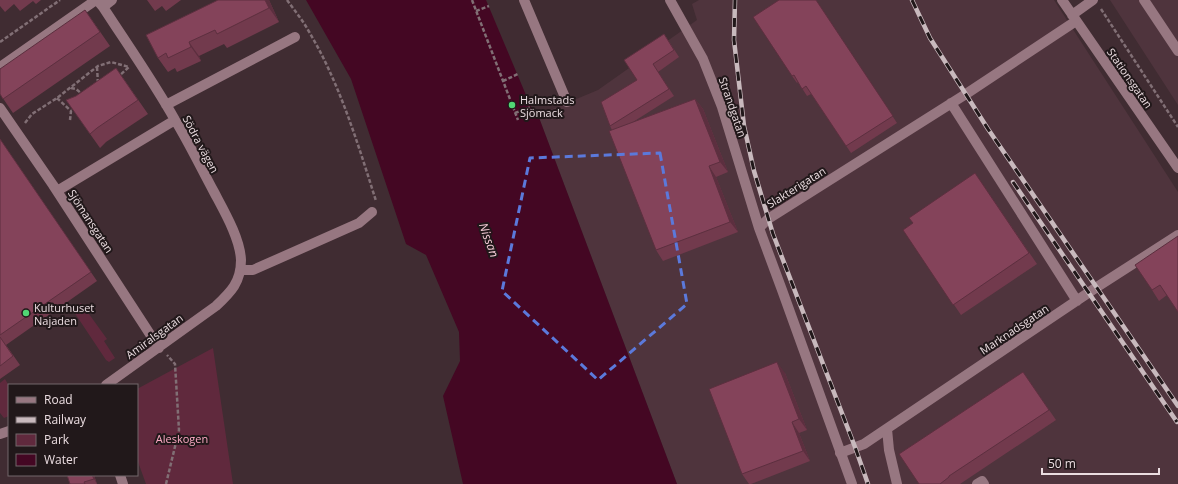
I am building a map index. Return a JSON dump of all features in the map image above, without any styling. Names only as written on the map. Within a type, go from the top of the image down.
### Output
[{"type":"street","points":[[0,67],[98,2],[112,0]]},
{"type":"street","points":[[524,0],[567,102]]},
{"type":"street","name":"Stationsgatan","points":[[1062,0],[1178,168]]},
{"type":"street","points":[[1144,0],[1178,51]]},
{"type":"street","name":"Strandgatan","points":[[674,1],[703,59],[722,107],[758,228]]},
{"type":"street","name":"Södra vägen","points":[[98,2],[175,120],[228,219],[236,239],[241,258],[237,283],[230,293],[216,306]]},
{"type":"street","name":"Slakterigatan","points":[[758,228],[768,219],[951,103],[1096,3]]},
{"type":"street","points":[[166,105],[295,37]]},
{"type":"street","points":[[951,103],[1077,301]]},
{"type":"street","name":"Sjömansgatan","points":[[0,108],[57,191],[160,348]]},
{"type":"street","points":[[57,191],[175,120]]},
{"type":"street","points":[[240,270],[253,270],[359,223],[372,212]]},
{"type":"street","points":[[758,228],[852,484]]},
{"type":"street","name":"Marknadsgatan","points":[[840,453],[864,444],[1077,301],[1178,236]]},
{"type":"street","name":"Amiralsgatan","points":[[107,384],[160,348],[216,306]]},
{"type":"street","points":[[887,429],[889,450],[897,484]]},
{"type":"street","points":[[977,484],[982,481],[984,484]]},
{"type":"path","points":[[0,42],[60,0]]},
{"type":"path","points":[[287,0],[308,29],[322,55],[334,84],[357,142],[376,201],[372,212]]},
{"type":"path","points":[[472,0],[518,120]]},
{"type":"path","points":[[1096,3],[1178,127]]},
{"type":"path","points":[[476,11],[489,6]]},
{"type":"path","points":[[17,133],[32,114],[57,98],[97,67],[111,62],[129,66],[118,77]]},
{"type":"path","points":[[97,67],[100,89]]},
{"type":"path","points":[[503,81],[518,74]]},
{"type":"path","points":[[70,88],[76,89],[86,97]]},
{"type":"path","points":[[57,98],[71,111]]},
{"type":"path","points":[[515,113],[531,107]]},
{"type":"path","points":[[71,111],[77,108]]},
{"type":"path","points":[[70,120],[71,111]]},
{"type":"path","points":[[160,348],[175,364],[179,430],[166,484]]},
{"type":"highlighted area","points":[[660,153],[687,304],[598,380],[502,291],[530,158]]},
{"type":"shaded area","points":[[699,0],[1054,0],[1178,192],[1178,484],[677,484],[538,115],[598,90],[697,20],[692,4]]},
{"type":"shaded area","points":[[1110,0],[1178,0],[1178,105]]},
{"type":"green space","points":[[81,303],[107,339],[104,341],[115,358],[109,362],[106,360],[73,310]]},
{"type":"green space","name":"Aleskogen","points":[[213,348],[233,484],[146,484],[138,462],[138,388]]},
{"type":"green space","points":[[5,379],[8,384],[8,416],[4,418],[0,413],[0,383]]},
{"type":"water","name":"Nissan","points":[[306,0],[486,0],[531,107],[538,115],[677,484],[463,484],[443,396],[460,361],[459,332],[426,255],[406,244],[351,79]]},
{"type":"building","points":[[218,0],[265,0],[269,8],[217,34],[215,30],[189,42],[191,47],[168,58],[166,53],[158,58],[146,35]]},
{"type":"building","points":[[779,0],[816,0],[893,116],[846,146],[806,86],[802,89],[794,75],[792,76],[753,17]]},
{"type":"building","points":[[85,10],[100,32],[3,99],[0,94],[0,69]]},
{"type":"building","points":[[664,34],[674,50],[653,64],[669,89],[610,126],[601,102],[637,80],[624,60]]},
{"type":"building","points":[[116,68],[138,100],[90,134],[66,100],[76,96]]},
{"type":"building","points":[[695,99],[720,162],[709,166],[730,222],[656,250],[609,131]]},
{"type":"building","name":"Kulturhuset Najaden","points":[[0,139],[91,272],[0,335]]},
{"type":"building","points":[[975,173],[1029,253],[953,305],[903,230],[913,223],[909,218]]},
{"type":"building","points":[[1178,236],[1178,312],[1160,285],[1152,290],[1135,265]]},
{"type":"building","points":[[0,337],[13,356],[0,366]]},
{"type":"building","points":[[777,362],[799,419],[792,422],[803,451],[742,474],[709,389]]},
{"type":"building","points":[[1023,372],[1049,410],[949,476],[940,484],[919,484],[899,454]]},
{"type":"building","points":[[67,476],[92,476],[94,479],[84,482],[85,484],[70,484]]},
{"type":"railway","points":[[735,0],[734,40],[744,126],[754,171],[773,234],[868,484]]},
{"type":"railway","points":[[912,0],[930,38],[988,129],[1178,406]]},
{"type":"railway","points":[[1013,182],[1177,422]]},
{"type":"place","name":"Halmstads Sjömack","points":[[512,105]]},
{"type":"place","name":"Kulturhuset Najaden","points":[[26,313]]}]
